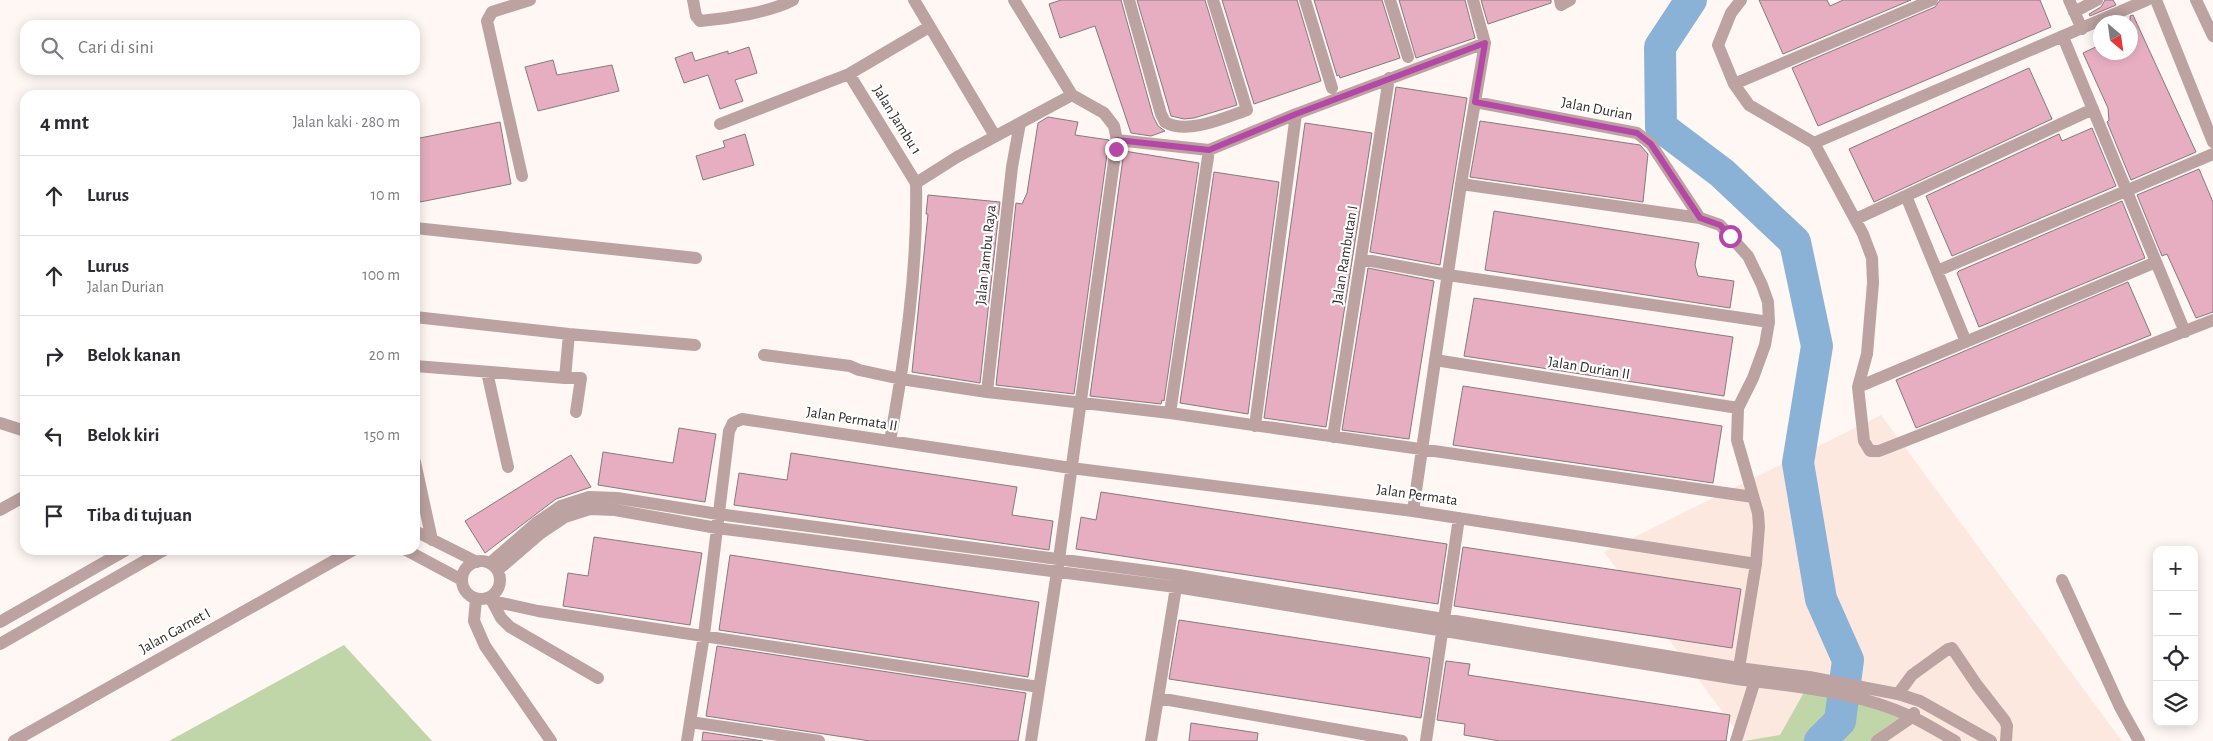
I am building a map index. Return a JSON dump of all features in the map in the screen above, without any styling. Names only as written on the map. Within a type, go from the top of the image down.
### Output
[{"type":"street","points":[[522,176],[486,21],[492,12],[530,0]]},
{"type":"street","points":[[693,0],[696,16],[700,21],[724,19],[782,6],[793,0]]},
{"type":"street","points":[[914,0],[995,136]]},
{"type":"street","points":[[1014,0],[1072,95],[1104,113],[1114,126],[1117,140],[1058,565],[1031,741]]},
{"type":"street","points":[[1129,0],[1161,114],[1165,122],[1182,128],[1247,110],[1213,0]]},
{"type":"street","points":[[1305,0],[1332,88]]},
{"type":"street","points":[[1390,0],[1408,57]]},
{"type":"street","points":[[1413,511],[1461,184],[1485,43],[1473,0]]},
{"type":"street","points":[[1741,0],[1731,13],[1718,45],[1734,84],[1749,105],[1814,143],[1856,218],[1872,258],[1867,354],[1858,387],[1864,441],[1870,451],[1879,451],[2213,320]]},
{"type":"street","points":[[1734,84],[1932,0]]},
{"type":"street","points":[[2082,29],[2072,6],[2098,0]]},
{"type":"street","points":[[1814,143],[2147,0]]},
{"type":"street","points":[[2156,0],[2213,142]]},
{"type":"street","points":[[2196,0],[2213,36]]},
{"type":"street","points":[[720,124],[849,74],[929,27]]},
{"type":"street","points":[[2063,37],[2185,332]]},
{"type":"street","points":[[1117,140],[1209,150],[1296,114],[1485,43]]},
{"type":"street","name":"Jalan Jambu 1","points":[[849,74],[916,183]]},
{"type":"street","name":"Jalan Rambutan I","points":[[1333,437],[1390,78]]},
{"type":"street","points":[[890,441],[901,379],[917,222],[916,183],[995,136],[1072,95]]},
{"type":"street","name":"Jalan Durian","points":[[1475,102],[1637,133],[1651,144],[1700,218]]},
{"type":"street","points":[[1856,218],[2093,109]]},
{"type":"street","points":[[1255,426],[1296,114]]},
{"type":"street","name":"Jalan Jambu Raya","points":[[987,392],[1012,167],[1020,123]]},
{"type":"street","points":[[1170,413],[1209,150]]},
{"type":"street","points":[[1937,271],[2213,154]]},
{"type":"street","points":[[1461,184],[1700,218],[1720,225],[1748,256],[1768,302],[1770,322],[1762,353],[1738,408],[1737,440],[1758,513],[1759,528],[1756,564],[1738,674]]},
{"type":"street","points":[[1906,196],[1966,342]]},
{"type":"street","points":[[420,229],[696,258]]},
{"type":"street","points":[[1361,259],[1448,275],[1770,322]]},
{"type":"street","points":[[1858,387],[2156,262]]},
{"type":"street","points":[[420,318],[569,334],[695,345]]},
{"type":"street","points":[[565,378],[569,334]]},
{"type":"street","points":[[764,355],[850,366],[859,370],[901,379],[987,392],[1170,413],[1753,497]]},
{"type":"street","name":"Jalan Durian II","points":[[1436,360],[1738,408]]},
{"type":"street","points":[[420,366],[581,378],[576,412]]},
{"type":"street","points":[[488,372],[508,467]]},
{"type":"street","name":"Jalan Permata II","points":[[687,741],[704,635],[728,431],[733,423],[742,419],[1071,468]]},
{"type":"street","points":[[0,423],[20,429]]},
{"type":"street","name":"Jalan Permata","points":[[1071,468],[1413,511],[1756,564]]},
{"type":"street","points":[[420,485],[432,540]]},
{"type":"street","points":[[488,565],[536,523],[562,506],[589,497],[617,498],[889,543],[1177,581],[1738,674],[1808,682],[1875,696],[1898,694],[1920,701],[1992,741]]},
{"type":"street","points":[[0,510],[20,499]]},
{"type":"street","points":[[889,543],[716,528],[615,510],[590,509],[565,517],[488,565],[466,568],[462,580],[466,592],[485,600],[538,611],[1039,686]]},
{"type":"street","points":[[1426,741],[1459,518]]},
{"type":"street","points":[[420,534],[488,565],[500,583],[498,590],[485,600],[474,621],[485,646],[551,741]]},
{"type":"street","points":[[0,622],[117,555]]},
{"type":"street","points":[[0,644],[155,555]]},
{"type":"street","name":"Jalan Garnet I","points":[[14,741],[344,555]]},
{"type":"street","points":[[415,555],[462,580]]},
{"type":"street","points":[[112,558],[122,574]]},
{"type":"street","points":[[2062,580],[2120,707],[2139,741]]},
{"type":"street","points":[[1151,741],[1177,581]]},
{"type":"street","points":[[485,600],[510,627],[598,678]]},
{"type":"street","points":[[1898,694],[1912,675],[1952,648],[1977,685],[2005,721],[2006,741]]},
{"type":"street","points":[[1736,741],[1757,676]]},
{"type":"street","points":[[1875,696],[1955,741]]},
{"type":"street","points":[[1158,698],[1402,741]]},
{"type":"street","points":[[1877,741],[1912,717],[1920,701]]},
{"type":"street","points":[[690,722],[820,741]]},
{"type":"shaded area","points":[[1881,415],[2122,741],[1744,741],[1604,552]]},
{"type":"green space","points":[[344,645],[432,741],[169,741]]},
{"type":"green space","points":[[1807,687],[1912,717],[1877,741],[1744,741],[1780,735]]},
{"type":"building","points":[[1061,0],[1121,0],[1153,116],[1158,126],[1165,131],[1151,136],[1131,133],[1095,26],[1060,38],[1049,4]]},
{"type":"building","points":[[1137,0],[1205,0],[1237,105],[1194,118],[1184,119],[1171,116]]},
{"type":"building","points":[[1222,0],[1297,0],[1321,81],[1254,104]]},
{"type":"building","points":[[1314,0],[1382,0],[1400,58],[1340,78],[1339,75],[1337,76]]},
{"type":"building","points":[[1399,0],[1465,0],[1475,38],[1416,58]]},
{"type":"building","points":[[1481,0],[1551,0],[1551,3],[1488,24]]},
{"type":"building","points":[[1759,0],[1827,0],[1830,6],[1843,0],[1911,0],[1783,54]]},
{"type":"building","points":[[1940,0],[2040,0],[2051,27],[1818,126],[1792,68],[1935,7]]},
{"type":"building","points":[[2105,0],[2113,0],[2116,5],[2090,16],[2089,14],[2101,7]]},
{"type":"building","points":[[2138,26],[2196,152],[2131,180],[2107,122],[2109,120],[2108,108],[2083,53],[2093,48],[2093,60],[2138,60]]},
{"type":"building","points":[[749,47],[757,73],[735,80],[743,101],[720,109],[708,75],[684,83],[675,58],[692,52],[695,61],[728,51],[728,54]]},
{"type":"building","points":[[553,60],[557,75],[612,65],[619,91],[538,111],[525,67]]},
{"type":"building","points":[[2029,68],[2052,119],[1874,202],[1849,149]]},
{"type":"building","points":[[1396,87],[1467,98],[1440,265],[1370,252]]},
{"type":"building","points":[[1048,117],[1078,122],[1075,135],[1109,140],[1074,394],[996,385],[1016,203],[1022,204],[1027,193],[1038,123]]},
{"type":"building","points":[[1480,121],[1640,145],[1648,154],[1643,202],[1470,177]]},
{"type":"building","points":[[500,122],[511,184],[420,202],[420,138]]},
{"type":"building","points":[[1305,123],[1372,133],[1326,427],[1264,418]]},
{"type":"building","points":[[2092,128],[2116,186],[1952,256],[1926,196],[2059,134],[2062,141]]},
{"type":"building","points":[[745,134],[754,165],[703,180],[696,156],[725,147],[723,141]]},
{"type":"building","points":[[1124,151],[1199,163],[1164,401],[1162,400],[1161,404],[1090,396]]},
{"type":"building","points":[[2199,169],[2213,202],[2213,312],[2196,318],[2167,254],[2162,256],[2137,195]]},
{"type":"building","points":[[1214,172],[1279,182],[1248,414],[1180,403]]},
{"type":"building","points":[[928,195],[1000,202],[980,383],[912,372],[928,214],[926,214]]},
{"type":"building","points":[[2122,201],[2145,258],[1979,327],[1957,273],[1959,271]]},
{"type":"building","points":[[1494,211],[1699,243],[1695,265],[1698,276],[1734,281],[1730,308],[1485,270]]},
{"type":"building","points":[[1368,268],[1434,281],[1409,439],[1342,430]]},
{"type":"building","points":[[2128,282],[2151,335],[1916,428],[1896,380]]},
{"type":"building","points":[[1474,298],[1733,337],[1724,396],[1464,356]]},
{"type":"building","points":[[1463,386],[1722,426],[1713,483],[1453,445]]},
{"type":"building","points":[[679,428],[716,434],[705,502],[598,485],[603,452],[673,463]]},
{"type":"building","points":[[791,453],[1017,487],[1012,515],[1053,521],[1049,550],[734,505],[739,473],[787,480]]},
{"type":"building","points":[[571,455],[591,487],[556,499],[485,553],[465,521]]},
{"type":"building","points":[[1101,492],[1447,544],[1438,604],[1076,549],[1081,517],[1096,520]]},
{"type":"building","points":[[594,537],[702,553],[690,625],[563,606],[568,573],[588,576]]},
{"type":"building","points":[[1463,547],[1741,589],[1732,648],[1454,606]]},
{"type":"building","points":[[730,555],[1039,602],[1028,677],[719,630]]},
{"type":"building","points":[[1179,620],[1430,658],[1421,718],[1169,679]]},
{"type":"building","points":[[717,646],[1026,693],[1018,741],[870,741],[706,716]]},
{"type":"building","points":[[1446,661],[1470,664],[1468,675],[1730,715],[1726,741],[1500,741],[1464,735],[1465,724],[1437,720]]},
{"type":"building","points":[[1191,723],[1258,733],[1257,741],[1189,741]]},
{"type":"building","points":[[703,732],[763,741],[702,741]]},
{"type":"waterway","points":[[1691,0],[1660,47],[1661,127],[1722,173],[1795,242],[1817,346],[1798,463],[1821,599],[1848,660],[1840,721],[1820,741]]},
{"type":"route","points":[[1116,149],[1117,140],[1209,150],[1296,114],[1485,43],[1475,102],[1637,133],[1651,144],[1700,218],[1720,225],[1730,236]]}]
